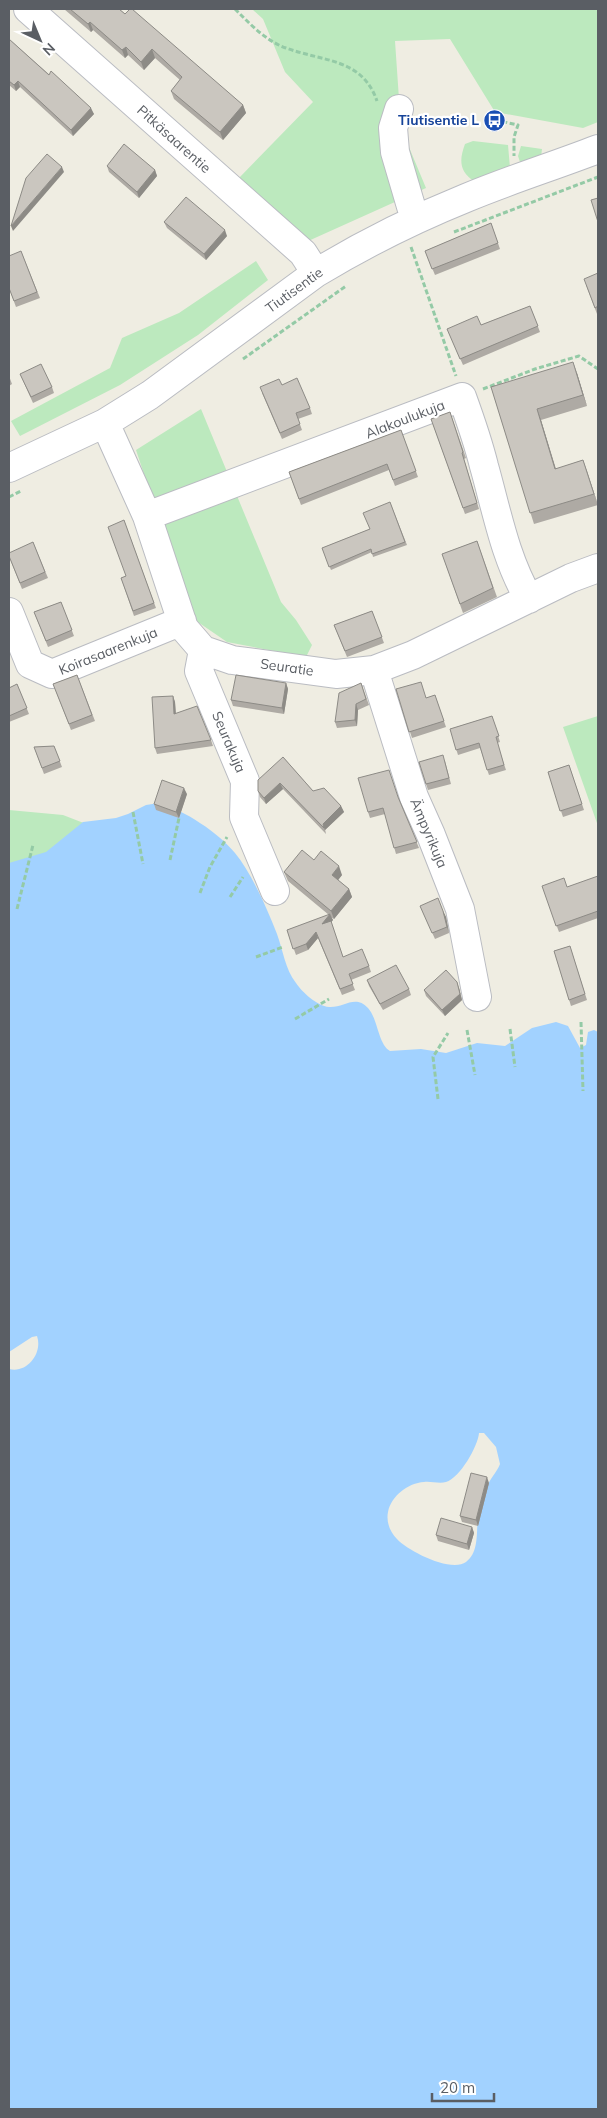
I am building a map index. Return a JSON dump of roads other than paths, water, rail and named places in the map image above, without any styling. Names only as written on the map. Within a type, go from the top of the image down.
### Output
[{"type":"street","name":"Pitkäsaarentie","points":[[28,9],[303,253],[316,273]]},
{"type":"street","points":[[389,108],[395,152],[417,232]]},
{"type":"street","name":"Tiutisentie","points":[[9,468],[105,423],[150,395],[316,273],[417,232],[467,197],[598,149]]},
{"type":"street","name":"Alakoulukuja","points":[[147,516],[462,396],[484,465],[506,548],[518,580],[529,599]]},
{"type":"street","points":[[105,423],[147,516],[182,621],[191,637],[203,650]]},
{"type":"street","name":"Seuratie","points":[[203,650],[232,660],[336,674],[374,670],[413,654],[571,578],[598,568]]},
{"type":"street","name":"Koirasaarenkuja","points":[[9,612],[30,664],[52,674],[182,621]]},
{"type":"street","name":"Seurakuja","points":[[203,650],[199,671],[245,781],[244,817],[275,891]]},
{"type":"street","name":"Ämpyrikuja","points":[[374,670],[414,797],[460,909],[477,997]]},
{"type":"water","points":[[159,803],[169,806],[211,830],[228,845],[241,861],[259,892],[277,934],[289,972],[299,987],[310,998],[324,1006],[334,1007],[354,1002],[363,1004],[374,1018],[380,1037],[386,1048],[390,1051],[421,1049],[446,1053],[477,1043],[505,1046],[532,1028],[556,1022],[568,1026],[580,1048],[586,1045],[588,1032],[594,1030],[598,1032],[598,2109],[9,2109],[9,1369],[16,1370],[22,1368],[32,1361],[38,1349],[38,1343],[37,1336],[32,1337],[9,1352],[9,863],[46,852],[83,822],[116,818],[146,805]],"holes":[[[479,1433],[484,1433],[496,1447],[500,1464],[488,1484],[482,1499],[478,1518],[476,1545],[471,1557],[459,1565],[450,1565],[440,1563],[410,1549],[397,1539],[389,1527],[388,1512],[396,1496],[406,1488],[418,1483],[443,1483],[451,1479],[467,1461]]]},
{"type":"place","name":"Tiutisentie L","points":[[495,120]]}]
